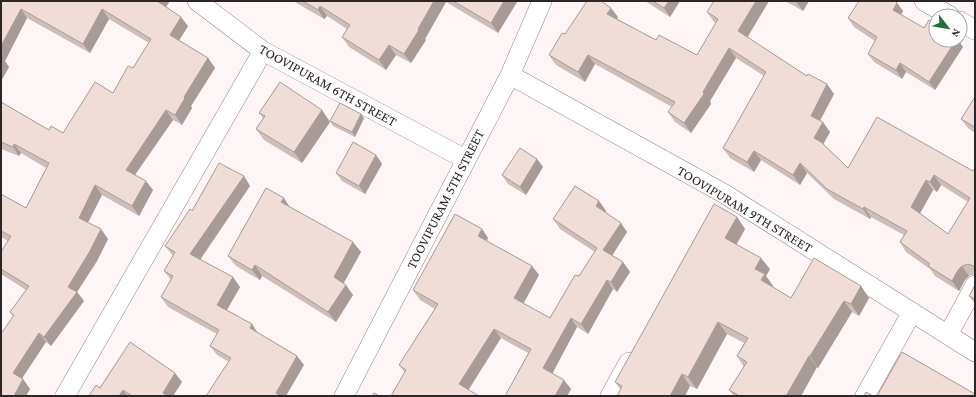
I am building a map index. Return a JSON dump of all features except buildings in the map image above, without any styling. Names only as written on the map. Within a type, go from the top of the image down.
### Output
[{"type":"street","name":"TOOVIPURAM 6TH STREET","points":[[197,1],[263,51],[466,159]]},
{"type":"street","name":"TOOVIPURAM 5TH STREET","points":[[344,396],[510,75],[542,1]]},
{"type":"street","points":[[924,1],[936,8]]},
{"type":"street","points":[[66,396],[263,51]]},
{"type":"street","name":"TOOVIPURAM 9TH STREET","points":[[510,75],[912,312],[975,352]]},
{"type":"street","points":[[948,335],[975,285]]},
{"type":"street","points":[[865,396],[912,312]]},
{"type":"street","points":[[610,396],[636,349]]}]
